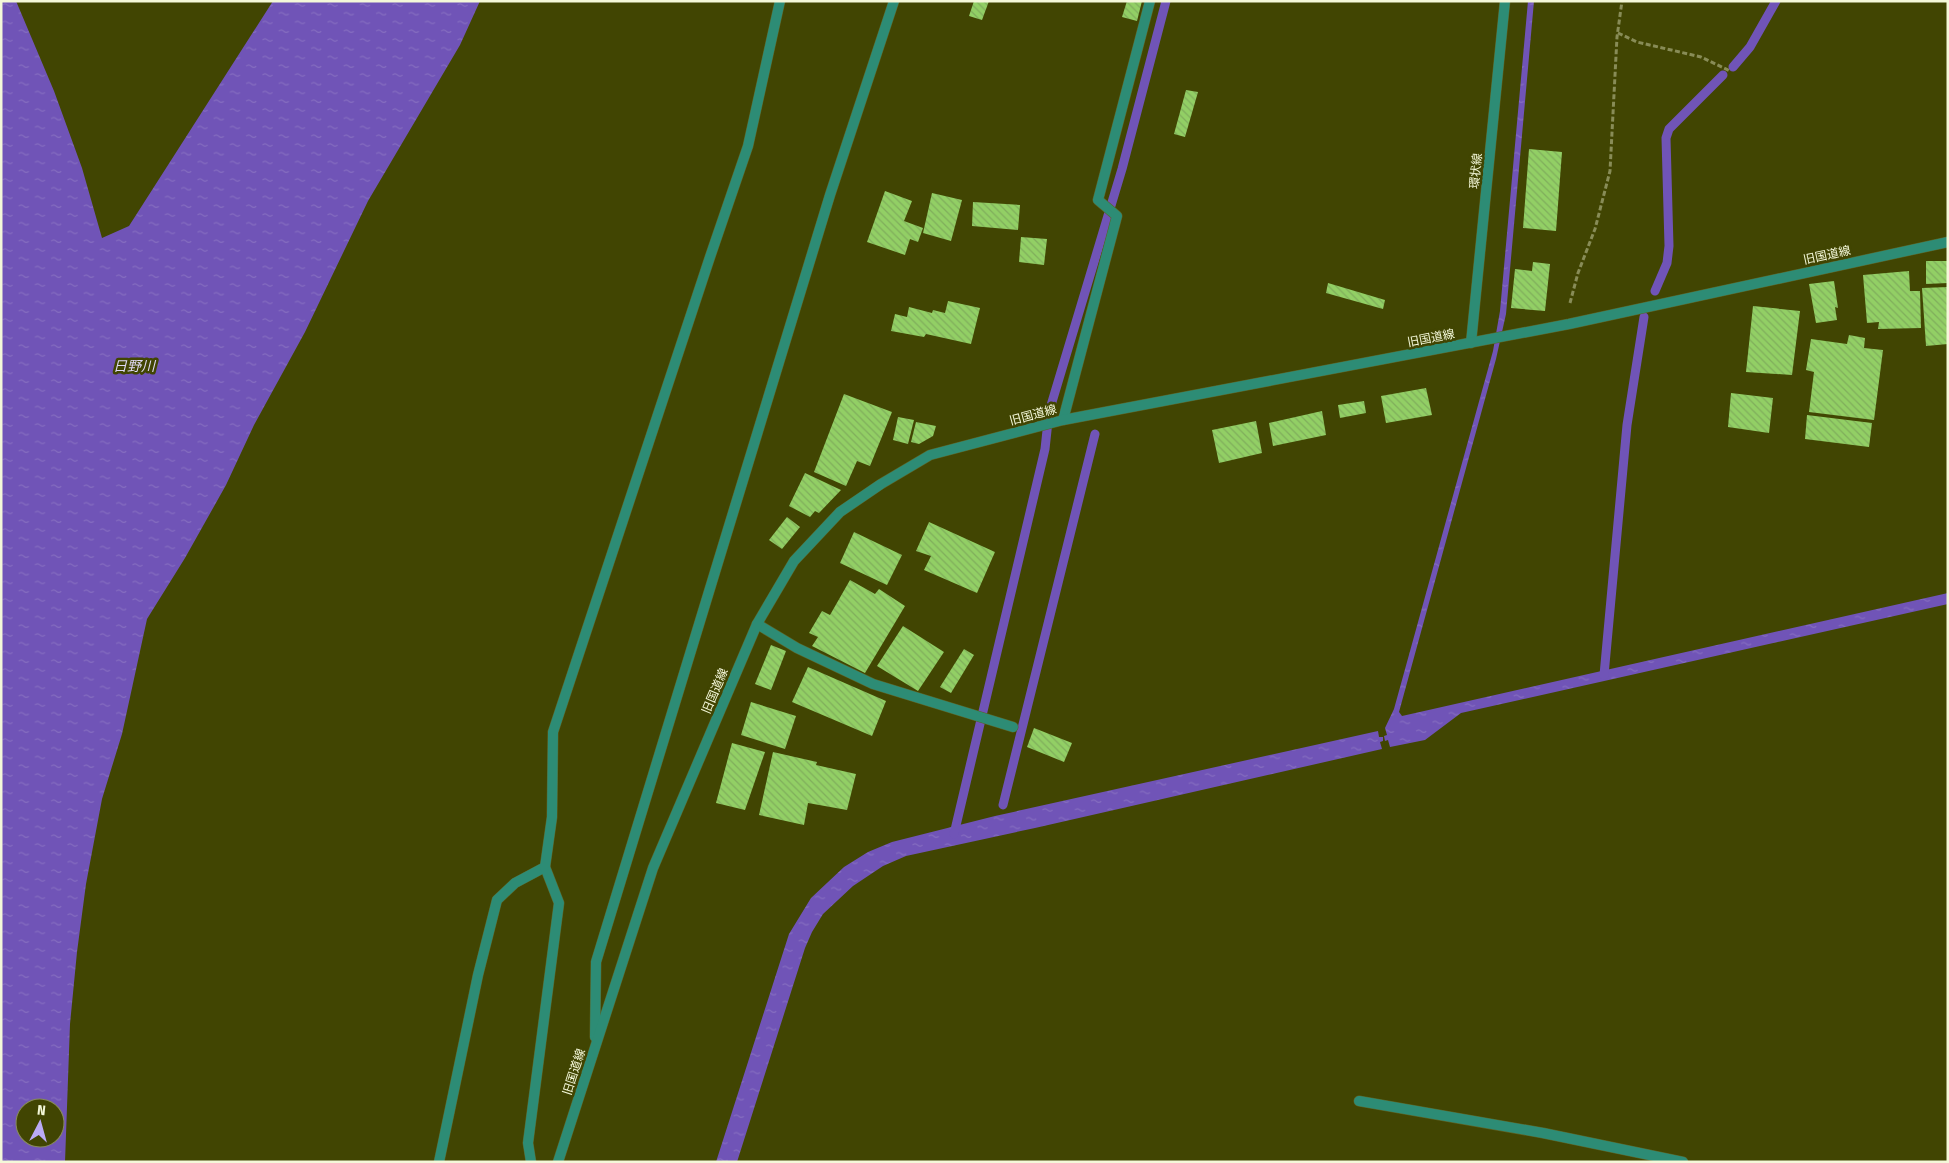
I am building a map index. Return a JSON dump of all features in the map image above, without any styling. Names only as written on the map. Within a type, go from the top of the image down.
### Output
[{"type":"street","points":[[531,1162],[528,1143],[559,903],[545,867],[552,817],[553,732],[748,146],[780,1]]},
{"type":"street","points":[[595,1047],[596,962],[827,204],[894,1]]},
{"type":"street","points":[[1063,420],[1117,216],[1098,200],[1150,1]]},
{"type":"street","name":"環状線","points":[[1471,343],[1505,1]]},
{"type":"street","name":"旧国道線","points":[[558,1162],[653,868],[756,624],[794,561],[840,512],[881,484],[930,455],[1063,420],[1569,324],[1948,242]]},
{"type":"street","points":[[756,624],[797,648],[873,684],[1014,727]]},
{"type":"street","points":[[439,1162],[478,975],[497,900],[515,883],[545,867]]},
{"type":"street","points":[[1359,1101],[1543,1133],[1683,1162]]},
{"type":"path","points":[[1569,324],[1570,300],[1595,228],[1610,171],[1618,33],[1622,1]]},
{"type":"path","points":[[1618,33],[1638,42],[1701,56],[1730,71]]},
{"type":"water","name":"日野川","points":[[1,1],[16,1],[54,91],[82,168],[102,238],[129,226],[273,1],[480,1],[460,45],[368,201],[305,332],[254,425],[226,485],[185,558],[147,619],[122,734],[102,799],[86,884],[70,1024],[65,1162],[1,1162]]},
{"type":"water","points":[[1528,1],[1534,1],[1506,314],[1496,359],[1399,712],[1402,716],[1948,593],[1948,604],[1461,713],[1425,740],[1390,747],[1388,740],[1385,741],[1384,736],[1387,735],[1385,728],[1394,709],[1493,351],[1500,311]]},
{"type":"water","points":[[1378,731],[1379,737],[1383,737],[1383,741],[1380,742],[1382,749],[906,856],[883,866],[853,886],[823,914],[812,932],[805,948],[737,1162],[716,1162],[789,934],[811,898],[844,867],[868,852],[892,842],[995,816]]},
{"type":"building","points":[[974,1],[989,1],[982,20],[969,16]]},
{"type":"building","points":[[1127,1],[1142,1],[1137,21],[1122,17]]},
{"type":"building","points":[[1186,90],[1198,92],[1185,137],[1174,134]]},
{"type":"building","points":[[1529,149],[1562,152],[1556,231],[1523,228]]},
{"type":"building","points":[[885,191],[912,201],[904,221],[923,228],[918,242],[910,239],[905,255],[867,242]]},
{"type":"building","points":[[932,193],[962,200],[951,241],[923,233]]},
{"type":"building","points":[[973,202],[1020,205],[1018,230],[972,226]]},
{"type":"building","points":[[1021,237],[1047,239],[1044,265],[1019,262]]},
{"type":"building","points":[[1926,261],[1948,261],[1948,283],[1926,284]]},
{"type":"building","points":[[1533,262],[1550,264],[1545,311],[1511,308],[1515,269],[1532,271]]},
{"type":"building","points":[[1909,271],[1910,291],[1920,291],[1921,328],[1878,329],[1879,322],[1867,323],[1863,275]]},
{"type":"building","points":[[1834,281],[1838,308],[1835,307],[1837,320],[1816,323],[1809,284]]},
{"type":"building","points":[[1328,283],[1385,300],[1383,309],[1326,293]]},
{"type":"building","points":[[1948,287],[1948,344],[1926,346],[1922,288]]},
{"type":"building","points":[[948,301],[980,308],[971,344],[926,334],[924,337],[891,331],[895,314],[907,317],[909,307],[932,313],[933,310],[945,313]]},
{"type":"building","points":[[1753,306],[1800,311],[1792,375],[1746,372]]},
{"type":"building","points":[[1849,335],[1865,338],[1864,348],[1883,350],[1874,420],[1809,412],[1814,372],[1806,370],[1811,339],[1847,344]]},
{"type":"building","points":[[1426,388],[1432,415],[1386,423],[1381,396]]},
{"type":"building","points":[[1731,393],[1773,398],[1769,433],[1728,427]]},
{"type":"building","points":[[844,394],[892,412],[870,466],[857,461],[846,486],[814,472]]},
{"type":"building","points":[[1364,401],[1366,413],[1340,418],[1338,405]]},
{"type":"building","points":[[1322,411],[1326,435],[1273,446],[1269,423]]},
{"type":"building","points":[[1807,415],[1872,423],[1869,447],[1805,439]]},
{"type":"building","points":[[898,417],[914,420],[908,444],[893,440]]},
{"type":"building","points":[[1256,421],[1262,453],[1219,463],[1212,430]]},
{"type":"building","points":[[916,422],[936,426],[933,436],[919,444],[911,442]]},
{"type":"building","points":[[805,473],[841,490],[819,513],[815,511],[810,517],[789,506]]},
{"type":"building","points":[[787,517],[800,527],[782,549],[769,540]]},
{"type":"building","points":[[929,522],[995,552],[977,593],[924,570],[931,556],[916,551]]},
{"type":"building","points":[[854,532],[902,555],[887,585],[840,563]]},
{"type":"building","points":[[850,580],[875,594],[879,589],[905,606],[865,673],[812,646],[818,637],[809,633],[822,611],[830,615]]},
{"type":"building","points":[[903,626],[944,652],[918,691],[877,666]]},
{"type":"building","points":[[771,645],[786,651],[771,690],[755,684]]},
{"type":"building","points":[[964,649],[974,655],[951,693],[940,687]]},
{"type":"building","points":[[808,667],[886,701],[872,736],[792,702]]},
{"type":"building","points":[[751,702],[796,716],[785,749],[741,735]]},
{"type":"building","points":[[1034,728],[1072,743],[1064,762],[1027,747]]},
{"type":"building","points":[[732,743],[765,752],[745,810],[716,803]]},
{"type":"building","points":[[773,752],[817,762],[816,765],[856,774],[847,810],[808,803],[804,825],[759,815]]},
{"type":"waterway","points":[[954,834],[1045,449],[1049,412],[1122,169],[1166,1]]},
{"type":"waterway","points":[[1733,67],[1750,47],[1776,1]]},
{"type":"waterway","points":[[1655,291],[1667,263],[1669,246],[1666,138],[1669,129],[1723,75]]},
{"type":"waterway","points":[[1604,675],[1627,425],[1644,317]]},
{"type":"waterway","points":[[1003,805],[1095,434]]}]
